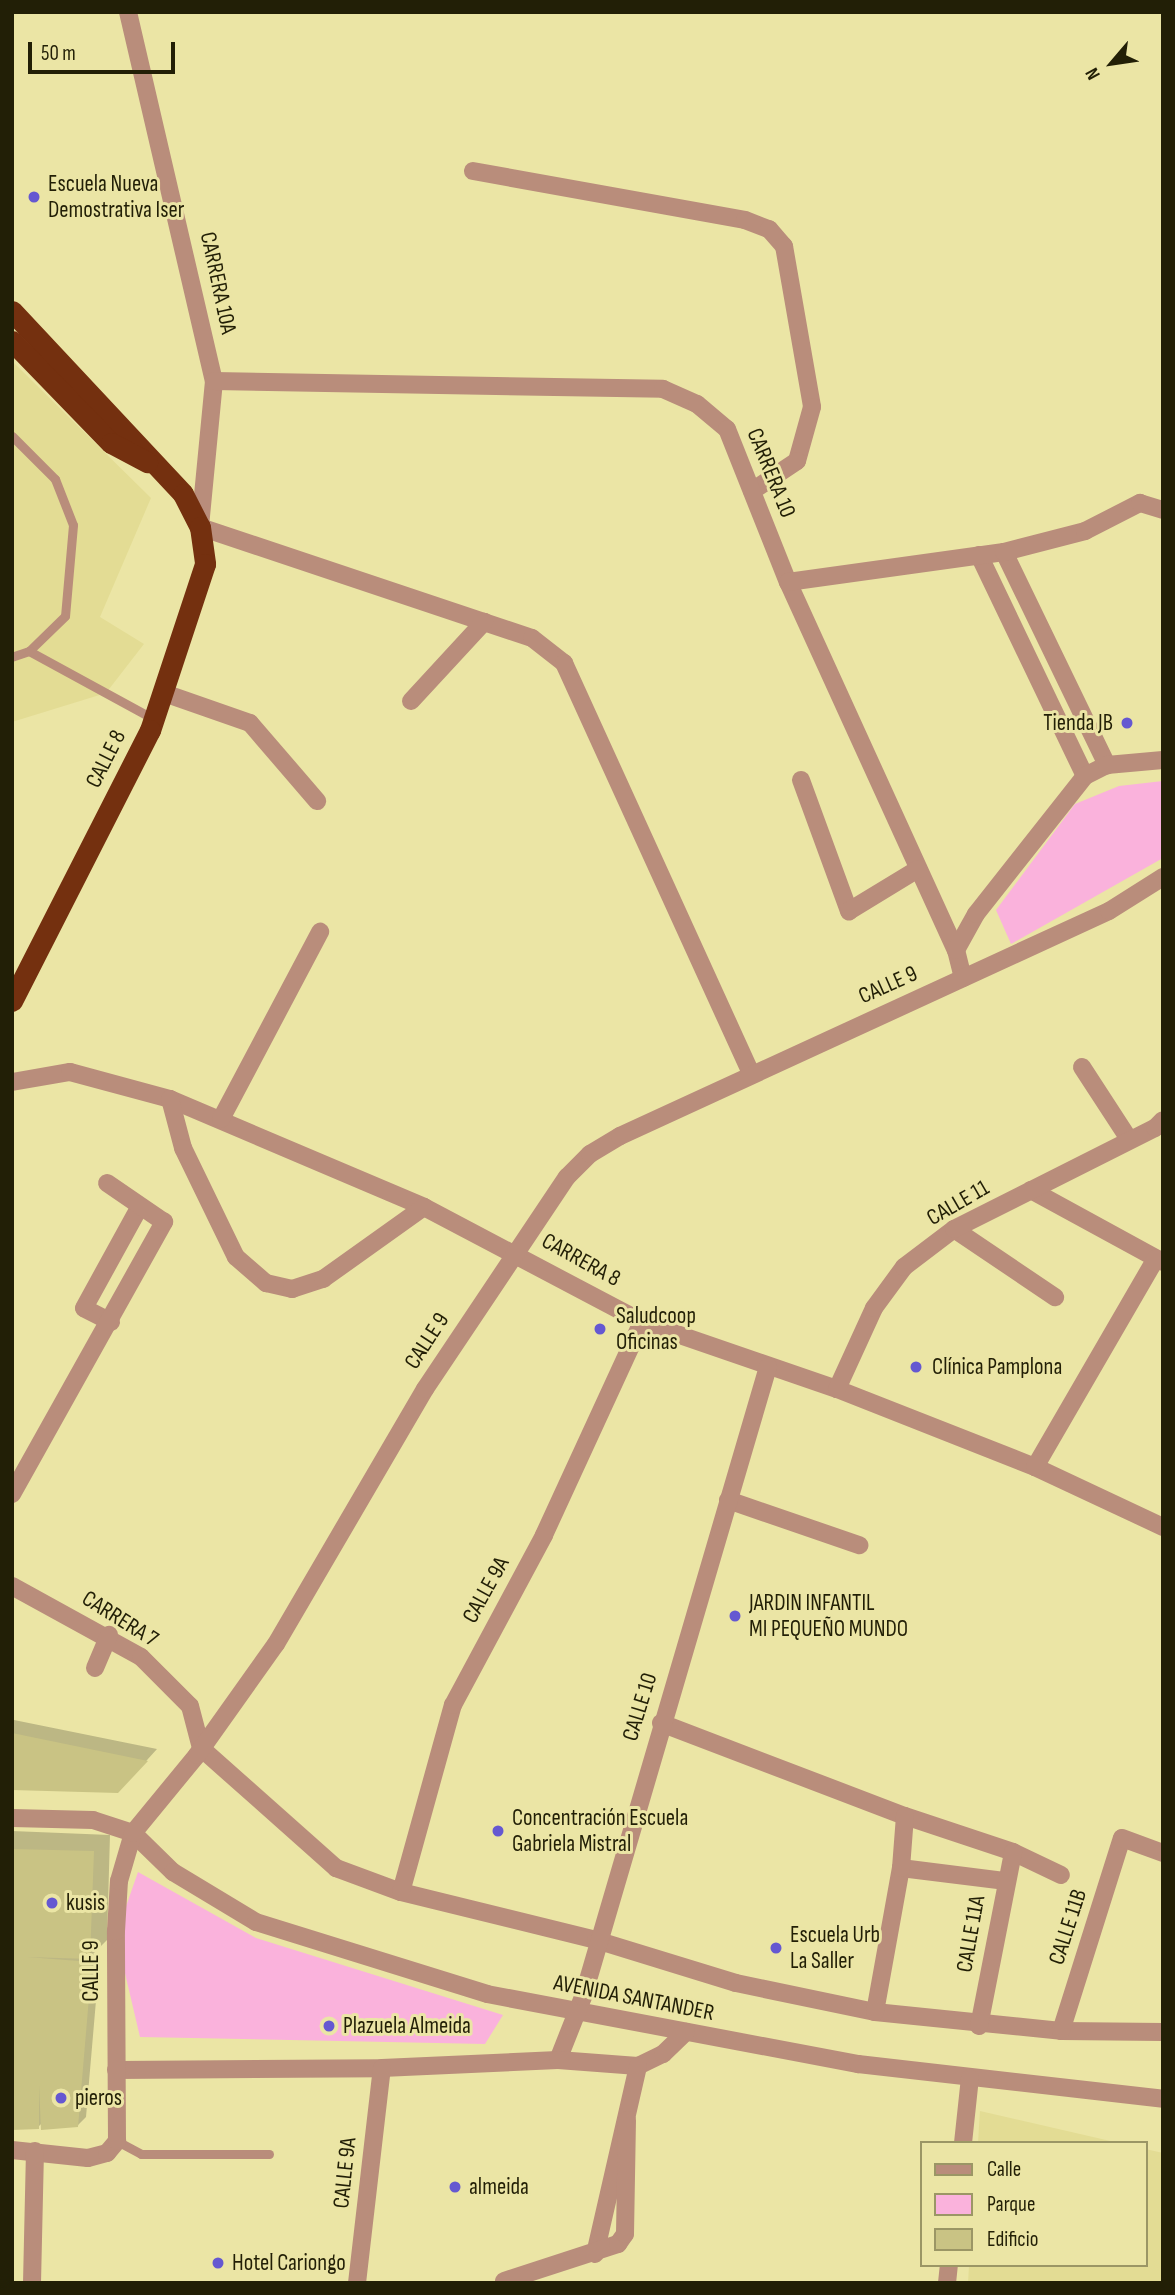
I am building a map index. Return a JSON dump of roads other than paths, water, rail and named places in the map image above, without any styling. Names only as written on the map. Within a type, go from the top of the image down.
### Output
[{"type":"highway","points":[[12,312],[124,427],[151,465]]},
{"type":"highway","points":[[12,341],[111,443],[151,465]]},
{"type":"highway","name":"CALLE 8","points":[[12,1002],[154,719],[205,564],[200,527],[183,494],[151,465]]},
{"type":"street","name":"CARRERA 10A","points":[[128,12],[214,382],[200,527]]},
{"type":"street","points":[[472,171],[745,220],[769,229],[784,246],[812,407],[797,461],[752,491]]},
{"type":"street","name":"CARRERA 10","points":[[214,382],[663,389],[697,404],[727,429],[788,582],[956,950],[963,978]]},
{"type":"street","points":[[788,582],[1004,552],[1085,531],[1140,503],[1162,508]]},
{"type":"street","points":[[200,527],[532,638],[564,663],[751,1073]]},
{"type":"street","points":[[1004,552],[1107,765]]},
{"type":"street","points":[[979,555],[1085,776]]},
{"type":"street","points":[[411,701],[484,622]]},
{"type":"street","points":[[164,692],[250,723],[317,800]]},
{"type":"street","points":[[956,950],[976,914],[1085,776],[1107,765],[1163,760]]},
{"type":"street","points":[[801,780],[849,911],[918,869]]},
{"type":"street","name":"CALLE 9","points":[[117,2141],[118,1881],[133,1833],[195,1757],[276,1644],[425,1389],[567,1177],[590,1154],[751,1073],[1109,911],[1163,877]]},
{"type":"street","points":[[221,1119],[320,932]]},
{"type":"street","points":[[1082,1067],[1129,1139]]},
{"type":"street","name":"CARRERA 8","points":[[12,1082],[70,1072],[170,1099],[424,1207],[516,1253],[642,1322],[837,1390],[1035,1467],[1163,1527]]},
{"type":"street","points":[[170,1099],[183,1148],[236,1258],[266,1283],[292,1289],[323,1279],[424,1207]]},
{"type":"street","name":"CALLE 11","points":[[837,1390],[874,1308],[904,1267],[954,1229],[1129,1139],[1160,1127]]},
{"type":"street","points":[[12,1494],[111,1322],[164,1222],[107,1183]]},
{"type":"street","points":[[1031,1190],[1159,1260],[1035,1467]]},
{"type":"street","points":[[111,1322],[84,1308],[140,1206]]},
{"type":"street","points":[[954,1229],[1055,1297]]},
{"type":"street","name":"CALLE 9A","points":[[401,1892],[453,1705],[544,1535],[642,1322]]},
{"type":"street","name":"CALLE 10","points":[[558,2060],[580,2004],[590,1960],[768,1367]]},
{"type":"street","points":[[728,1500],[859,1545]]},
{"type":"street","name":"CARRERA 7","points":[[12,1586],[103,1651],[141,1657],[190,1706],[195,1757]]},
{"type":"street","points":[[661,1723],[905,1816],[1013,1852],[1061,1875]]},
{"type":"street","points":[[195,1757],[336,1868],[401,1892],[596,1940],[736,1983],[875,2012],[979,2026],[1061,2031],[1163,2032]]},
{"type":"street","points":[[875,2012],[901,1868],[905,1816]]},
{"type":"street","points":[[12,1818],[93,1820],[133,1833]]},
{"type":"street","name":"AVENIDA SANTANDER","points":[[133,1833],[173,1872],[256,1922],[487,1994],[580,2004],[685,2032],[844,2062],[1163,2099]]},
{"type":"street","name":"CALLE 11B","points":[[1061,2031],[1122,1838],[1163,1853]]},
{"type":"street","name":"CALLE 11A","points":[[979,2026],[1013,1852]]},
{"type":"street","points":[[901,1868],[1006,1881]]},
{"type":"street","points":[[116,2070],[382,2068],[558,2060],[638,2066],[663,2054],[685,2032]]},
{"type":"street","points":[[596,2254],[638,2066]]},
{"type":"street","name":"CALLE 9A","points":[[357,2283],[382,2068]]},
{"type":"street","points":[[963,2141],[970,2078]]},
{"type":"street","points":[[505,2281],[596,2254],[618,2244],[625,2234],[627,2120]]},
{"type":"street","points":[[12,2150],[88,2158],[107,2153],[117,2141]]},
{"type":"street","points":[[32,2283],[35,2151]]},
{"type":"lane","points":[[12,436],[55,479],[73,525],[72,576],[65,616],[30,651],[12,657]]},
{"type":"lane","points":[[30,651],[154,719]]},
{"type":"lane","points":[[117,2141],[141,2154],[269,2154]]},
{"type":"place","name":"Escuela Nueva Demostrativa Iser","points":[[34,197]]},
{"type":"place","name":"Tienda JB","points":[[1127,723]]},
{"type":"place","name":"Saludcoop Oficinas","points":[[600,1329]]},
{"type":"place","name":"Clínica Pamplona","points":[[916,1367]]},
{"type":"place","name":"JARDIN INFANTIL MI PEQUEÑO MUNDO","points":[[735,1616]]},
{"type":"place","name":"Concentración Escuela Gabriela Mistral","points":[[498,1831]]},
{"type":"place","name":"kusis","points":[[52,1903]]},
{"type":"place","name":"Escuela Urb La Saller","points":[[776,1948]]},
{"type":"place","name":"Plazuela Almeida","points":[[329,2026]]},
{"type":"place","name":"pieros","points":[[61,2098]]},
{"type":"place","name":"almeida","points":[[455,2187]]},
{"type":"place","name":"Hotel Cariongo","points":[[218,2263]]}]
